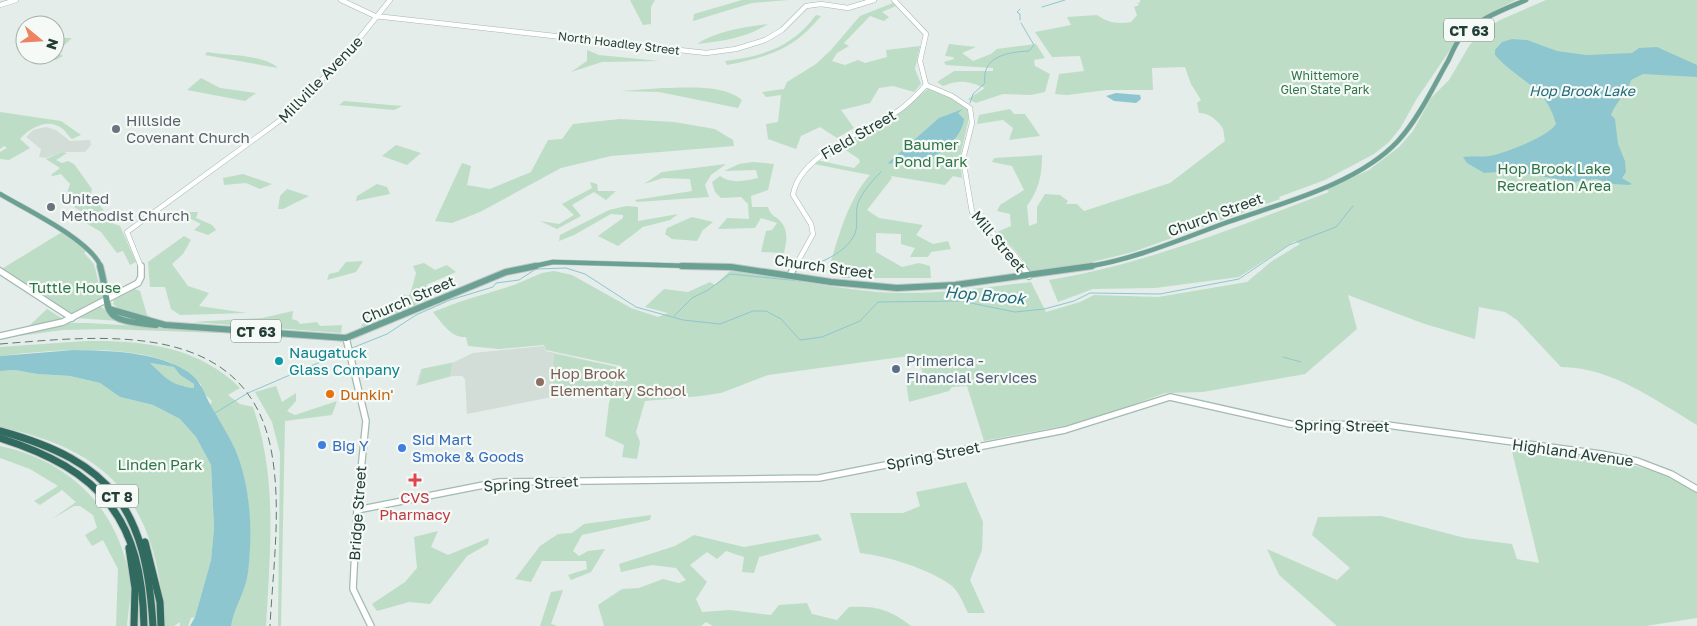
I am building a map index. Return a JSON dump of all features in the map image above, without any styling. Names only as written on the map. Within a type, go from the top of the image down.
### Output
[{"type":"highway","name":"CT 8","points":[[0,431],[42,442],[77,460],[107,485],[130,516],[143,544],[152,600],[152,626]]},
{"type":"highway","name":"CT 8","points":[[0,438],[38,449],[73,468],[102,493],[124,525],[135,555],[142,584],[144,626]]},
{"type":"highway","points":[[130,516],[148,550],[160,602],[161,626]]},
{"type":"highway","points":[[124,525],[135,588],[134,626]]},
{"type":"main road","name":"Church Street","points":[[104,302],[110,309],[108,313],[121,321],[346,338],[506,272],[545,263],[571,261],[732,267],[851,284],[897,288],[942,287],[1104,264],[1152,250],[1336,182],[1375,161],[1398,141],[1417,115],[1454,47],[1467,32],[1491,15],[1526,0]]},
{"type":"main road","points":[[0,194],[77,242],[95,256],[101,269],[104,302]]},
{"type":"street","points":[[0,5],[16,0]]},
{"type":"street","name":"North Hoadley Street","points":[[341,0],[379,16],[706,53],[727,52],[760,43],[782,31],[799,10],[808,6],[828,4],[845,8],[874,0]]},
{"type":"street","name":"Millville Avenue","points":[[0,336],[59,323],[135,285],[142,278],[139,258],[128,232],[286,116],[345,56],[390,0]]},
{"type":"street","points":[[894,0],[926,34],[920,62],[926,85]]},
{"type":"street","name":"Field Street","points":[[790,275],[813,234],[811,224],[798,206],[793,192],[811,164],[822,152],[839,141],[903,108],[926,85]]},
{"type":"street","name":"Mill Street","points":[[926,85],[960,101],[970,108],[972,123],[963,159],[972,212],[1014,253],[1029,276]]},
{"type":"street","points":[[0,271],[72,318]]},
{"type":"street","name":"Bridge Street","points":[[346,338],[366,421],[357,510],[352,589],[371,626]]},
{"type":"street","name":"Spring Street","points":[[357,510],[499,482],[819,478],[1065,430],[1093,423],[1165,397],[1191,401],[1268,421],[1290,424],[1387,425],[1502,442]]},
{"type":"street","name":"Highland Avenue","points":[[1502,442],[1637,461],[1671,474],[1697,489]]},
{"type":"shaded area","points":[[46,127],[56,130],[70,141],[90,140],[91,145],[85,152],[62,152],[46,158],[39,157],[41,149],[26,137],[33,130]]},
{"type":"shaded area","name":"Hop Brook Elementary School","points":[[544,346],[546,351],[618,367],[611,396],[552,397],[467,414],[465,379],[462,376],[453,376],[416,386],[421,369],[454,362],[473,353]]},
{"type":"green space","points":[[630,0],[655,0],[651,7],[651,24],[643,25]]},
{"type":"green space","points":[[742,0],[788,0],[752,3],[693,21],[694,14]]},
{"type":"green space","name":"Whittemore Glen State Park","points":[[1140,0],[1516,0],[1467,25],[1416,100],[1401,127],[1389,142],[1374,154],[1325,180],[1279,197],[1280,199],[1133,252],[1076,266],[1030,271],[1016,251],[997,232],[1011,226],[1010,214],[997,211],[1000,205],[1024,190],[1012,166],[992,162],[994,158],[1042,155],[1039,182],[1027,206],[1029,226],[1037,223],[1037,207],[1045,194],[1060,195],[1068,201],[1066,204],[1077,204],[1084,211],[1170,183],[1225,141],[1223,129],[1219,123],[1209,116],[1199,113],[1197,103],[1201,100],[1191,84],[1185,67],[1152,68],[1153,90],[1107,90],[1067,95],[1055,94],[1059,74],[1084,71],[1080,56],[1052,57],[1035,32],[1071,25],[1067,17],[1097,15],[1113,22],[1131,22],[1137,15],[1134,7],[1139,5],[1137,2],[1140,3]]},
{"type":"green space","name":"Hop Brook Lake Recreation Area","points":[[1546,0],[1697,0],[1697,425],[1649,396],[1615,379],[1579,368],[1561,367],[1517,320],[1505,312],[1479,307],[1475,339],[1422,323],[1348,295],[1357,329],[1305,374],[1203,392],[1165,393],[1089,421],[984,441],[967,386],[952,387],[949,391],[909,402],[906,382],[925,379],[916,355],[768,375],[721,393],[645,401],[636,432],[640,442],[637,459],[622,457],[624,445],[605,436],[609,403],[621,366],[546,350],[544,345],[499,349],[468,346],[466,337],[461,337],[451,332],[433,312],[514,285],[542,273],[554,271],[572,275],[631,308],[658,317],[668,313],[645,307],[664,289],[688,292],[710,282],[715,285],[730,271],[841,288],[897,293],[954,291],[1031,282],[1046,312],[1080,302],[1094,295],[1158,297],[1247,282],[1272,261],[1300,244],[1295,241],[1239,277],[1155,288],[1093,289],[1058,302],[1049,280],[1121,264],[1191,243],[1329,192],[1326,189],[1369,170],[1399,147],[1413,131],[1431,98],[1449,80],[1469,46],[1481,32],[1500,20]]},
{"type":"green space","points":[[893,3],[896,6],[882,12],[889,17],[884,21],[870,16],[844,43],[849,46],[837,53],[832,61],[845,65],[858,60],[865,63],[887,57],[886,50],[920,46],[915,69],[921,84],[914,92],[893,86],[879,88],[870,103],[841,110],[854,128],[837,138],[820,127],[801,136],[796,149],[768,139],[766,124],[778,122],[781,95],[766,97],[762,92],[784,89],[787,82],[816,64],[831,50],[860,16]]},
{"type":"green space","points":[[816,15],[821,16],[811,27],[780,50],[756,59],[727,65],[725,61],[765,53],[787,42],[807,26]]},
{"type":"green space","points":[[768,24],[742,36],[697,44],[722,33]]},
{"type":"green space","points":[[65,38],[72,38],[65,45]]},
{"type":"green space","points":[[949,44],[976,47],[962,53],[973,61],[991,54],[997,49],[1036,44],[1045,58],[1034,60],[1035,66],[1050,74],[1045,92],[1031,95],[1003,94],[976,103],[968,99],[985,88],[964,82],[954,82],[943,86],[937,82],[954,71],[993,71],[993,68],[946,65],[944,62],[954,59],[953,57],[945,56]]},
{"type":"green space","points":[[587,50],[599,55],[659,61],[602,62],[571,72],[587,61]]},
{"type":"green space","points":[[207,52],[263,60],[278,68],[205,55]]},
{"type":"green space","points":[[201,78],[220,88],[256,93],[245,101],[187,90]]},
{"type":"green space","points":[[663,88],[715,89],[725,91],[742,100],[738,108],[659,92],[621,91]]},
{"type":"green space","name":"Baumer Pond Park","points":[[929,88],[963,104],[968,110],[969,118],[960,157],[962,178],[953,176],[945,185],[891,176],[892,178],[867,210],[879,218],[923,225],[916,235],[933,244],[948,241],[951,249],[931,252],[928,257],[910,257],[915,248],[901,244],[901,234],[876,233],[876,252],[902,267],[919,263],[930,266],[931,278],[843,278],[830,264],[850,206],[870,175],[814,164],[816,160],[854,168],[860,162],[859,159],[838,145],[901,111]]},
{"type":"green space","points":[[344,101],[402,106],[394,110],[339,105]]},
{"type":"green space","points":[[1010,109],[1014,114],[1025,114],[1040,136],[1009,140],[1013,128],[1003,120],[977,124],[979,115]]},
{"type":"green space","points":[[0,112],[61,121],[81,135],[72,139],[58,126],[45,124],[28,131],[20,139],[30,148],[9,160],[0,159],[0,152],[7,148],[4,146],[0,149]]},
{"type":"green space","points":[[620,119],[674,122],[715,129],[733,140],[734,146],[611,156],[561,168],[480,212],[452,223],[435,221],[462,163],[471,166],[467,185],[490,189],[531,172],[548,140],[562,139],[573,124]]},
{"type":"green space","points":[[396,145],[421,153],[407,165],[382,156]]},
{"type":"green space","points":[[62,152],[67,153],[56,160],[62,163],[68,161],[74,164],[92,189],[91,194],[114,224],[120,226],[136,262],[130,265],[123,251],[117,253],[101,232],[86,223],[87,215],[74,207],[73,197],[67,193],[70,184],[61,174],[51,175],[60,168],[46,159]]},
{"type":"green space","points":[[753,162],[774,164],[768,190],[751,196],[752,207],[768,207],[771,213],[782,223],[786,231],[784,253],[761,252],[766,231],[772,230],[777,223],[761,218],[755,228],[718,229],[727,218],[749,219],[748,204],[741,197],[721,198],[715,192],[712,182],[720,176],[733,181],[758,178],[756,170],[724,171],[739,164]]},
{"type":"green space","points":[[726,164],[711,175],[705,185],[709,197],[637,202],[635,200],[692,191],[690,179],[663,178],[644,184],[662,172]]},
{"type":"green space","points":[[243,174],[272,184],[260,189],[246,183],[224,185],[223,178]]},
{"type":"green space","points":[[590,182],[597,184],[598,191],[616,191],[606,200],[594,192],[572,205],[581,216],[557,229],[540,221],[559,224],[574,215],[562,204],[592,188]]},
{"type":"green space","points":[[377,184],[387,187],[390,194],[356,201],[357,196]]},
{"type":"green space","points":[[287,189],[309,196],[283,209],[278,209],[280,196]]},
{"type":"green space","points":[[626,206],[638,207],[638,221],[678,214],[670,220],[643,227],[618,246],[598,236],[623,218],[623,215],[611,214],[574,235],[559,241],[560,235],[609,210]]},
{"type":"green space","points":[[182,212],[198,212],[196,218],[212,225],[216,230],[208,235],[194,230],[201,224],[187,217]]},
{"type":"green space","points":[[692,217],[713,222],[703,230],[697,241],[672,239],[665,234],[667,228]]},
{"type":"green space","name":"Tuttle House","points":[[62,232],[89,250],[84,253],[94,264],[102,297],[102,302],[84,311],[71,314],[30,287],[25,289],[0,270]]},
{"type":"green space","points":[[184,236],[191,240],[183,254],[172,264],[188,286],[209,293],[199,306],[247,313],[180,315],[171,309],[165,287],[150,287],[148,262]]},
{"type":"green space","points":[[363,261],[356,272],[327,280],[329,274],[338,272],[346,262]]},
{"type":"green space","points":[[424,263],[435,270],[447,265],[456,272],[426,285],[434,295],[402,312],[361,327],[371,309],[396,306],[400,295],[410,295],[416,273],[413,266]]},
{"type":"green space","points":[[135,289],[140,291],[147,315],[154,319],[122,311],[113,304],[114,300]]},
{"type":"green space","points":[[100,306],[118,321],[75,318]]},
{"type":"green space","points":[[47,309],[63,319],[13,332],[29,326]]},
{"type":"green space","points":[[293,311],[292,319],[300,324],[317,322],[320,326],[342,325],[341,333],[193,322],[262,318]]},
{"type":"green space","points":[[64,323],[222,331],[219,333],[107,329],[63,330],[4,338]]},
{"type":"green space","points":[[86,341],[148,344],[188,354],[224,374],[240,388],[228,395],[240,404],[253,407],[261,434],[269,488],[270,543],[266,626],[227,626],[250,553],[248,497],[207,411],[212,401],[201,391],[201,384],[169,362],[151,356],[131,353],[86,350],[0,356],[0,347]]},
{"type":"green space","points":[[554,354],[616,367],[610,394],[558,393],[553,389]]},
{"type":"green space","points":[[149,363],[174,367],[180,375],[194,384],[194,388],[178,385],[166,380]]},
{"type":"green space","points":[[452,363],[450,376],[418,385],[422,369]]},
{"type":"green space","name":"Linden Park","points":[[15,370],[37,374],[70,376],[100,383],[120,397],[153,405],[180,419],[196,437],[211,465],[214,528],[211,560],[195,617],[191,618],[188,626],[180,626],[180,622],[174,626],[165,626],[160,585],[152,549],[140,518],[124,492],[102,470],[74,452],[41,438],[0,427],[0,371]]},
{"type":"green space","points":[[276,386],[282,402],[296,393],[296,401],[287,411],[295,415],[337,401],[332,415],[285,421],[281,626],[278,626],[280,453],[272,422],[255,392]]},
{"type":"green space","points":[[0,446],[25,453],[48,463],[69,476],[87,492],[102,510],[124,554],[130,580],[127,626],[116,626],[118,569],[103,540],[92,546],[85,535],[97,528],[93,515],[80,506],[74,506],[52,519],[76,502],[62,490],[40,505],[34,501],[58,486],[30,469],[0,458]]},
{"type":"green space","points":[[1511,447],[1583,455],[1632,465],[1677,481],[1697,493],[1697,618],[1646,626],[1337,626],[1279,575],[1267,549],[1337,580],[1350,568],[1312,535],[1318,517],[1381,516],[1465,538],[1512,544],[1517,559],[1539,563]]},
{"type":"green space","points":[[966,482],[983,522],[982,550],[970,580],[985,613],[968,613],[955,589],[932,574],[895,560],[860,553],[850,513],[903,513],[920,506],[916,492]]},
{"type":"green space","points":[[651,515],[650,520],[582,535],[573,551],[579,556],[588,551],[605,549],[591,572],[571,580],[568,575],[587,569],[586,561],[542,561],[531,582],[515,579],[540,546],[558,534],[572,533],[584,524]]},
{"type":"green space","points":[[438,531],[431,547],[448,555],[489,538],[488,544],[467,556],[430,604],[409,602],[377,611],[372,604],[405,582],[417,568],[414,537]]},
{"type":"green space","points":[[818,534],[822,540],[759,557],[754,573],[742,572],[744,557],[726,551],[717,559],[707,552],[690,565],[707,582],[696,599],[702,612],[730,610],[771,615],[779,605],[807,603],[812,614],[837,620],[849,607],[867,607],[889,612],[911,626],[713,626],[706,622],[701,626],[604,626],[598,605],[622,589],[639,588],[663,579],[679,583],[686,580],[676,568],[652,565],[621,572],[619,564],[675,546],[694,535],[744,547]]},
{"type":"green space","points":[[563,590],[551,624],[558,626],[540,626],[551,592]]},
{"type":"water","name":"Hop Brook Lake","points":[[1512,39],[1527,40],[1557,51],[1586,55],[1632,53],[1639,48],[1657,47],[1697,65],[1697,77],[1643,74],[1631,80],[1611,115],[1615,119],[1618,144],[1625,161],[1626,172],[1622,178],[1632,184],[1613,184],[1596,179],[1574,182],[1512,171],[1484,173],[1467,163],[1463,157],[1490,156],[1506,152],[1536,139],[1556,124],[1546,101],[1539,93],[1495,55],[1495,50],[1502,42]]},
{"type":"water","points":[[1116,93],[1140,95],[1141,99],[1136,103],[1114,101],[1106,96]]},
{"type":"water","points":[[963,109],[958,113],[964,119],[962,126],[955,139],[944,150],[924,160],[896,159],[891,164],[888,163],[939,118]]},
{"type":"water","points":[[74,350],[133,354],[148,356],[175,365],[196,379],[235,449],[247,494],[250,557],[245,586],[231,626],[190,626],[195,617],[211,560],[214,528],[211,465],[196,437],[180,419],[153,405],[120,397],[100,383],[70,376],[37,374],[15,370],[0,371],[0,356]],"holes":[[[150,363],[174,367],[180,375],[194,384],[194,388],[174,383]]]},
{"type":"waterway","points":[[1042,7],[1065,0]]},
{"type":"waterway","points":[[1020,9],[1017,12],[1020,14],[1020,20]]},
{"type":"waterway","points":[[970,103],[973,94],[985,83],[987,67],[992,61],[1005,54],[1029,51],[1034,45],[1021,23]]},
{"type":"waterway","points":[[815,264],[834,256],[850,242],[856,230],[858,203],[862,194],[881,172]]},
{"type":"waterway","name":"Hop Brook","points":[[352,348],[387,334],[416,315],[450,300],[493,287],[496,283],[519,280],[536,269],[566,268],[585,274],[636,307],[683,320],[720,324],[753,311],[766,311],[781,319],[800,340],[822,337],[860,321],[878,302],[961,301],[1015,312],[1044,309],[1074,301],[1090,293],[1160,294],[1239,279],[1289,245],[1336,227],[1353,206]]},
{"type":"waterway","points":[[674,316],[692,298],[708,290],[730,274],[801,281]]},
{"type":"waterway","points":[[215,413],[248,393],[346,351]]},
{"type":"waterway","points":[[1283,357],[1301,362]]},
{"type":"railway","points":[[0,344],[81,339],[123,339],[164,344],[200,356],[232,376],[256,407],[271,449],[276,493],[276,515],[270,626]]},
{"type":"place","name":"Hillside Covenant Church","points":[[116,129]]},
{"type":"place","name":"United Methodist Church","points":[[51,207]]},
{"type":"place","name":"Naugatuck Glass Company","points":[[279,361]]},
{"type":"place","name":"Primerica - Financial Services","points":[[896,369]]},
{"type":"place","name":"Hop Brook Elementary School","points":[[540,382]]},
{"type":"place","name":"Dunkin'","points":[[330,394]]},
{"type":"place","name":"Big Y","points":[[322,445]]},
{"type":"place","name":"Sid Mart Smoke & Goods","points":[[402,448]]},
{"type":"place","name":"CVS Pharmacy","points":[[415,480]]}]
